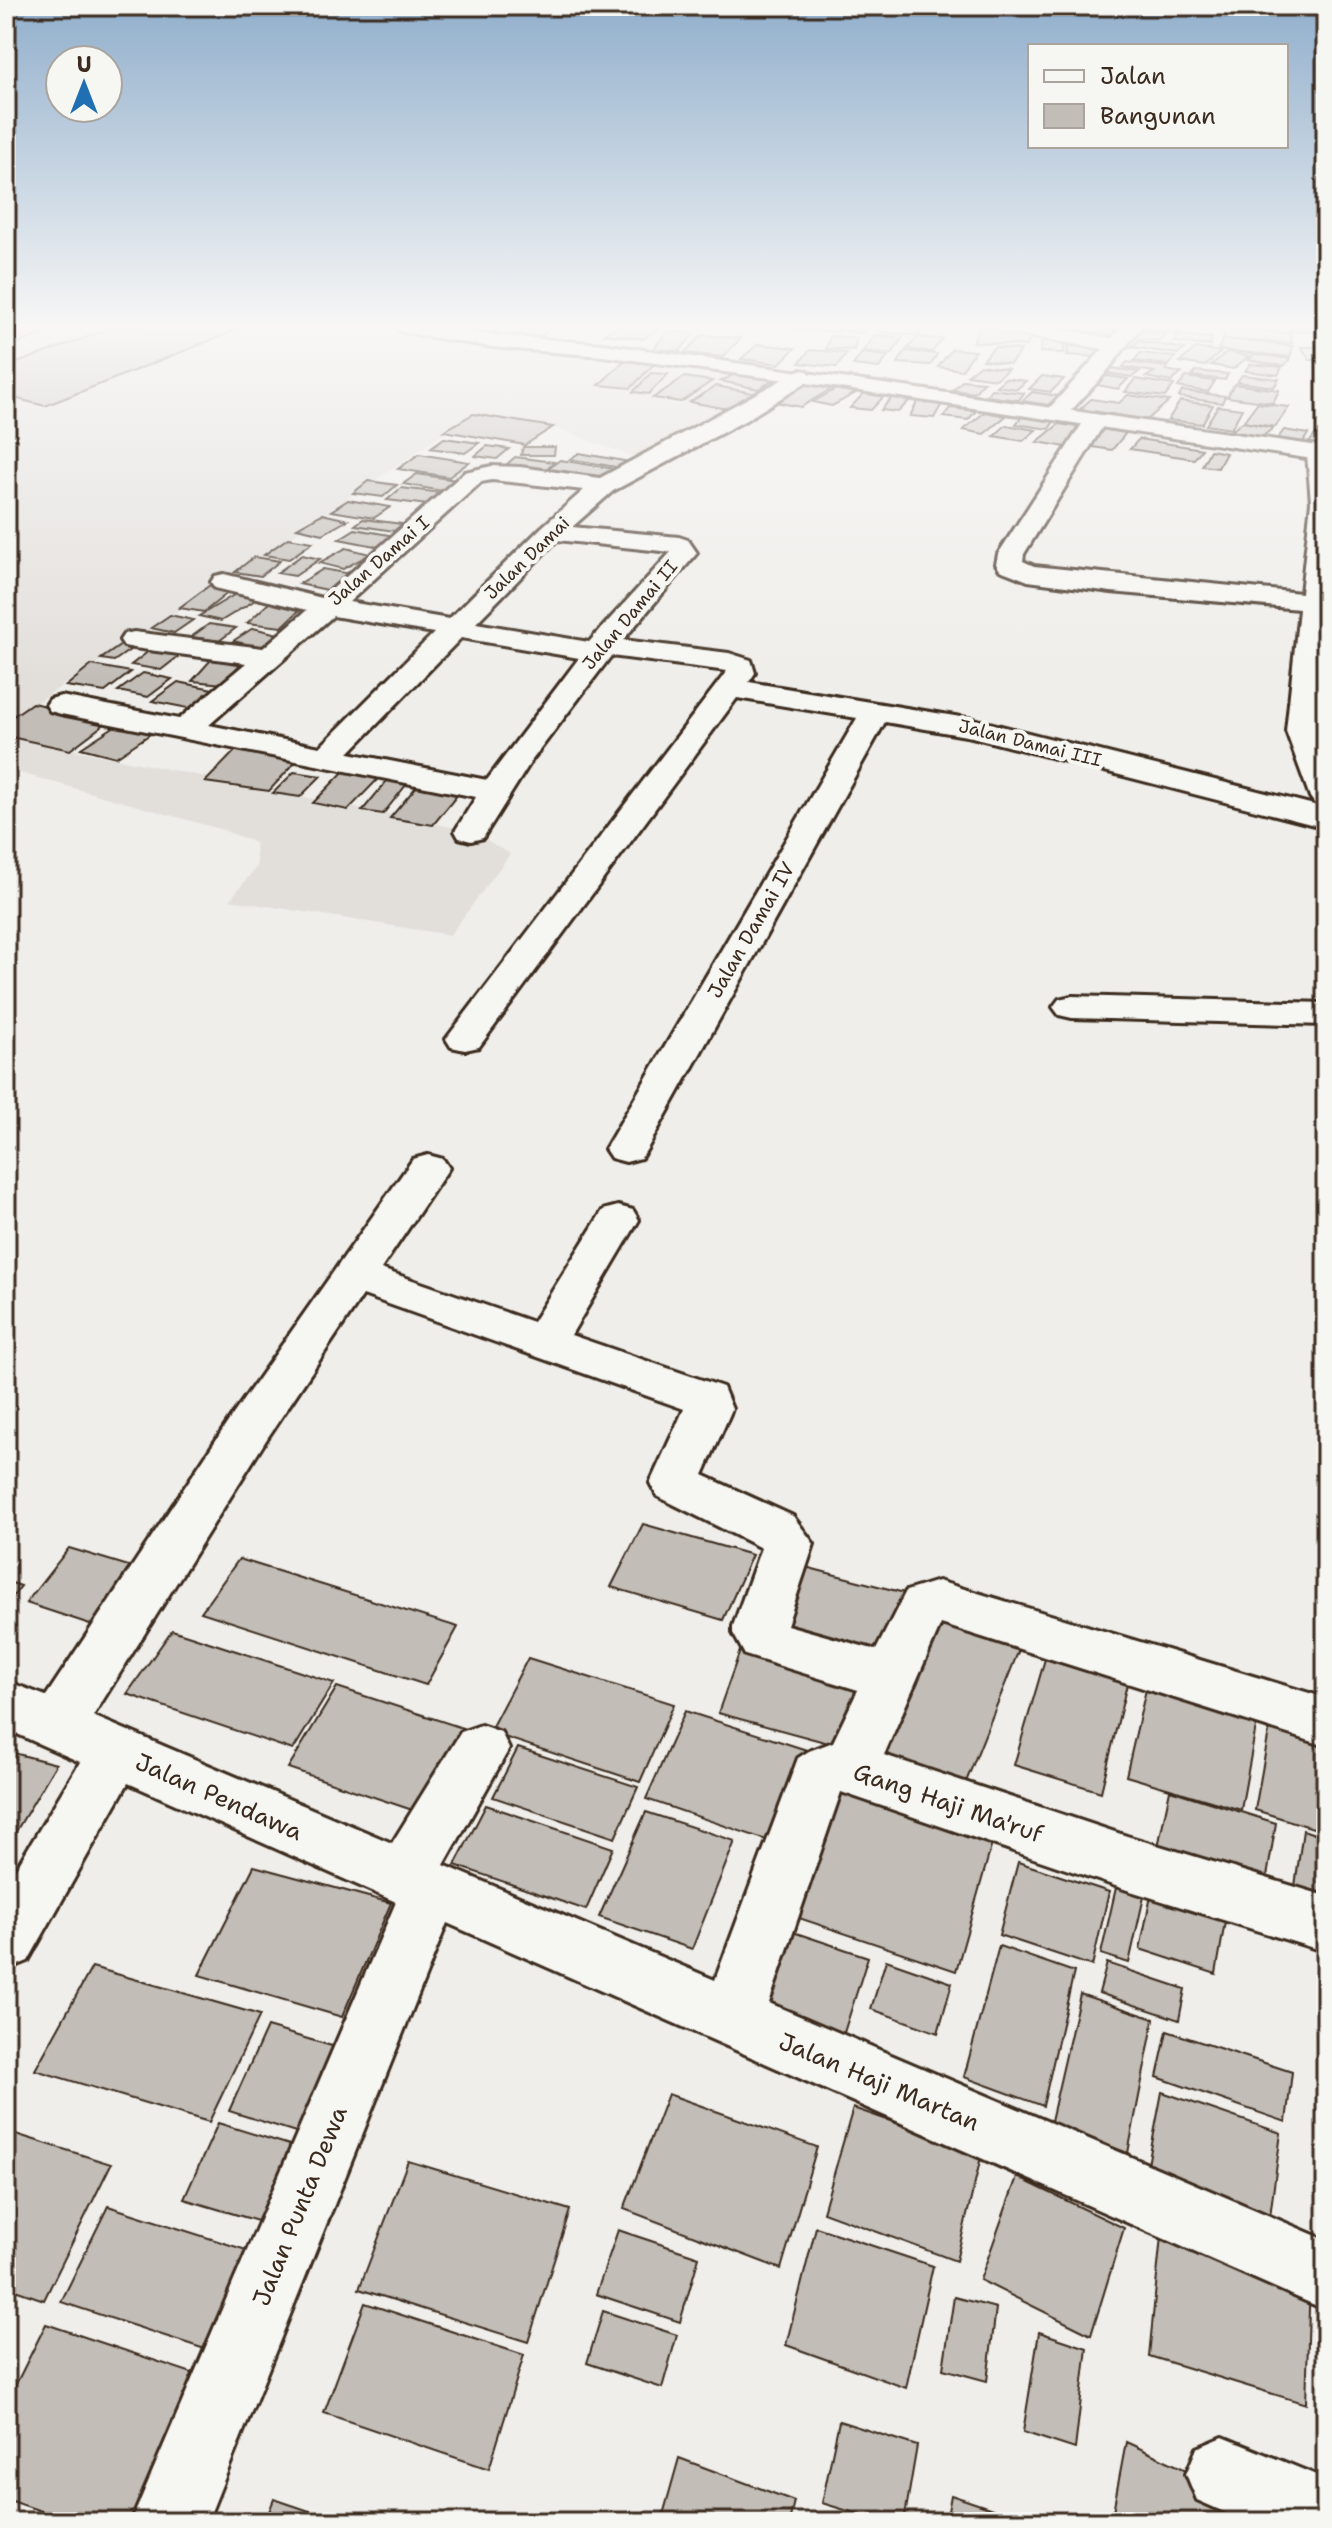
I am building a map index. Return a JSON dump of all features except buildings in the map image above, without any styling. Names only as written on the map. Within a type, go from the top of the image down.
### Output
[{"type":"street","name":"Jalan Damai","points":[[326,758],[551,532],[604,486],[683,444]]},
{"type":"street","points":[[1080,444],[1011,554],[1009,564],[1028,573],[1111,584],[1312,602]]},
{"type":"street","points":[[1254,444],[1323,454],[1323,502],[1301,731],[1326,797]]},
{"type":"street","name":"Jalan Damai I","points":[[184,731],[473,477],[492,473],[520,474],[604,486]]},
{"type":"street","name":"Jalan Damai II","points":[[471,831],[495,791],[599,649],[684,553],[684,548],[679,545],[551,532]]},
{"type":"street","points":[[224,582],[327,607],[456,629],[741,666],[741,673],[731,688],[465,1039]]},
{"type":"street","points":[[134,640],[269,657]]},
{"type":"street","name":"Jalan Damai III","points":[[731,688],[959,725],[1326,818]]},
{"type":"street","points":[[61,705],[495,791]]},
{"type":"street","name":"Jalan Damai IV","points":[[626,1149],[876,711]]},
{"type":"street","points":[[1072,1007],[1326,1014]]},
{"type":"street","points":[[57,1726],[251,1425],[428,1168]]},
{"type":"street","points":[[544,1341],[618,1220]]},
{"type":"street","points":[[354,1276],[706,1399],[708,1409],[675,1483],[775,1530],[788,1544],[760,1626],[764,1640],[891,1677]]},
{"type":"street","points":[[850,1768],[920,1612],[925,1606],[938,1602],[1326,1722]]},
{"type":"street","name":"Jalan Pendawa","points":[[6,1704],[418,1884]]},
{"type":"street","name":"Jalan Punta Dewa","points":[[169,2522],[418,1884],[481,1749]]},
{"type":"street","points":[[6,1941],[116,1752]]},
{"type":"street","name":"Gang Haji Ma'ruf","points":[[732,2019],[818,1776],[825,1768],[850,1768],[1127,1863],[1326,1924]]},
{"type":"street","name":"Jalan Haji Martan","points":[[418,1884],[1326,2275]]},
{"type":"street","points":[[1223,2474],[1326,2517]]},
{"type":"shaded area","points":[[6,444],[429,444],[224,582],[6,722]]},
{"type":"shaded area","points":[[599,444],[679,444],[647,462]]},
{"type":"shaded area","points":[[6,736],[471,831],[510,854],[450,935],[230,900],[257,866],[255,843],[223,830],[6,769]]}]
